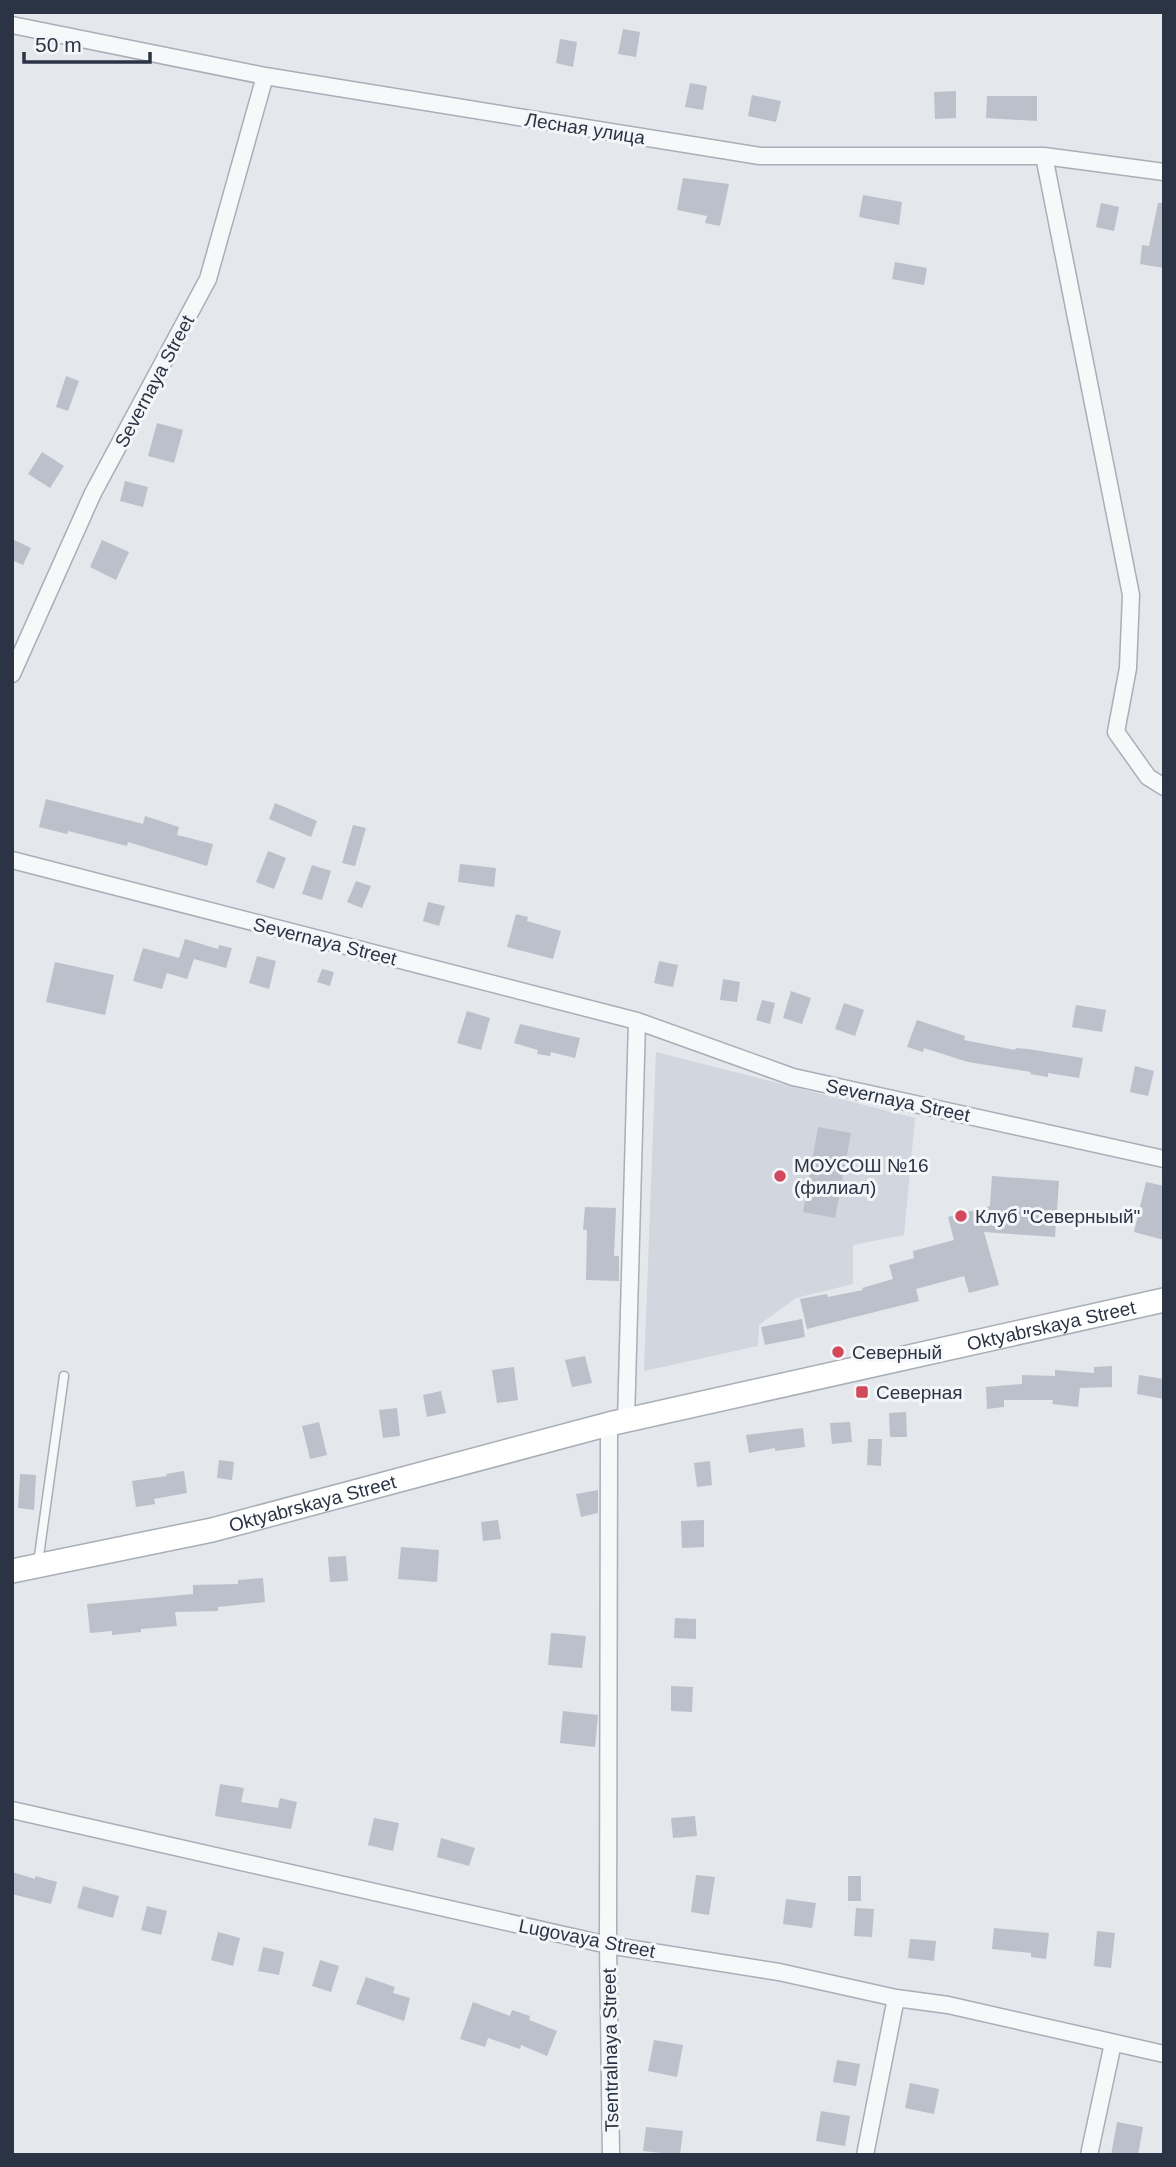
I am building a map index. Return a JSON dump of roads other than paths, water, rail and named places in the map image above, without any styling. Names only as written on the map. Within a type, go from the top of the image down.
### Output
[{"type":"street","name":"Лесная улица","points":[[12,25],[265,76],[760,156],[1044,156],[1164,172]]},
{"type":"street","name":"Severnaya Street","points":[[12,674],[93,493],[208,279],[265,76]]},
{"type":"street","points":[[1044,156],[1131,595],[1128,668],[1116,732],[1148,777],[1164,787]]},
{"type":"street","name":"Severnaya Street","points":[[12,860],[637,1021],[793,1077],[1164,1159]]},
{"type":"street","points":[[608,1945],[617,1423],[637,1021]]},
{"type":"street","name":"Oktyabrskaya Street","points":[[12,1571],[212,1530],[617,1423],[1164,1300]]},
{"type":"street","name":"Lugovaya Street","points":[[12,1810],[608,1945],[779,1972],[896,1998],[948,2005],[1164,2054]]},
{"type":"street","name":"Tsentralnaya Street","points":[[608,1945],[611,2155]]},
{"type":"street","points":[[864,2155],[896,1998]]},
{"type":"street","points":[[1089,2155],[1114,2043]]},
{"type":"lane","points":[[38,1566],[64,1376]]},
{"type":"place","name":"МОУСОШ №16 (филиал)","points":[[780,1176]]},
{"type":"place","name":"Клуб \"Северныый\"","points":[[961,1216]]},
{"type":"place","name":"Северный","points":[[838,1352]]},
{"type":"place","name":"Северная","points":[[862,1392]]}]
